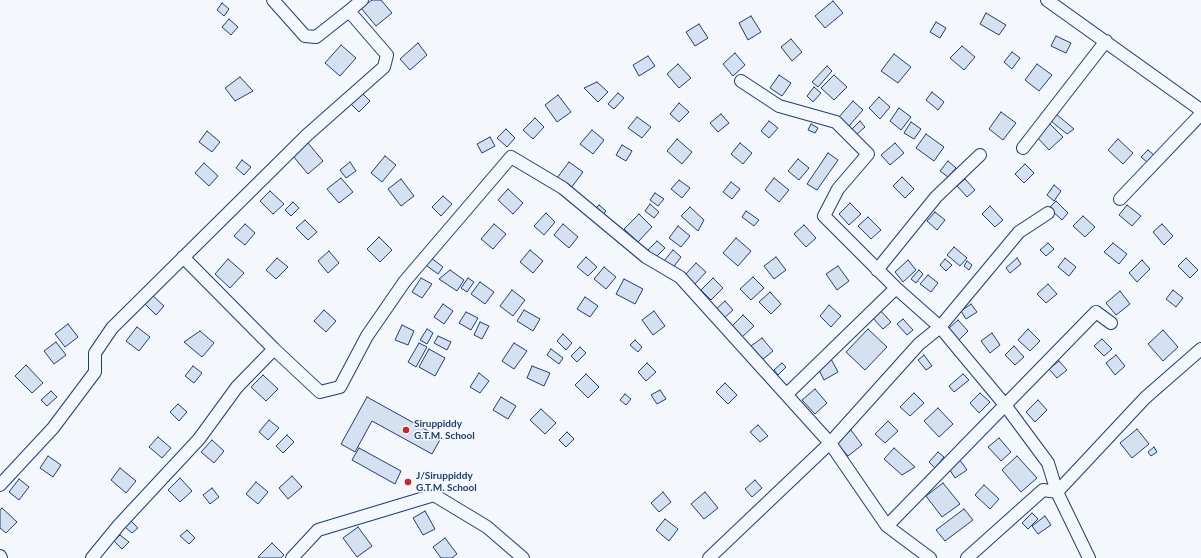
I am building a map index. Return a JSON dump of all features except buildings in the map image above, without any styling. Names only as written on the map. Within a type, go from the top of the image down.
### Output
[{"type":"street","points":[[274,0],[305,36],[316,38],[362,0]]},
{"type":"street","points":[[1048,0],[1201,110]]},
{"type":"street","points":[[0,485],[53,428],[95,372],[95,353],[112,328],[307,135],[384,67],[387,55],[349,11]]},
{"type":"street","points":[[1023,148],[1106,41]]},
{"type":"street","points":[[741,81],[779,106],[836,122],[868,154],[838,189],[824,216],[877,270],[940,327],[1005,405],[1048,463],[1057,492],[1090,558]]},
{"type":"street","points":[[1120,199],[1201,114]]},
{"type":"street","points":[[877,270],[936,197],[980,155]]},
{"type":"street","points":[[183,257],[274,350],[320,392],[340,387],[367,336],[405,281],[511,157],[563,188],[646,257],[680,277],[830,443],[887,526],[930,558]]},
{"type":"street","points":[[709,558],[830,443],[919,344],[940,327],[1019,232],[1048,213]]},
{"type":"street","points":[[787,394],[896,288]]},
{"type":"street","points":[[887,526],[1096,312],[1111,323]]},
{"type":"street","points":[[1057,492],[1145,398],[1201,349]]},
{"type":"street","points":[[92,558],[119,525],[199,439],[237,387],[274,350]]},
{"type":"street","points":[[966,558],[1043,490],[1057,492]]},
{"type":"street","points":[[292,558],[318,530],[434,495],[488,527],[523,558]]},
{"type":"place","name":"Siruppiddy G.T.M. School","points":[[406,430]]},
{"type":"place","name":"J/Siruppiddy G.T.M. School","points":[[408,482]]}]
